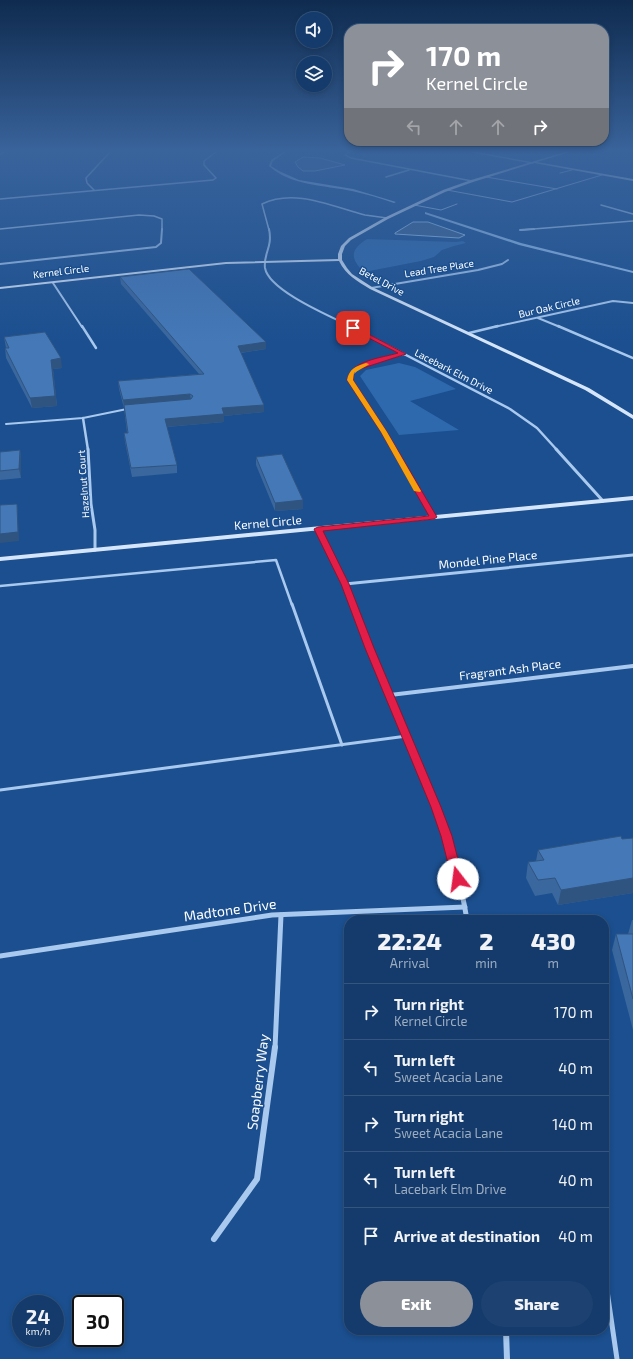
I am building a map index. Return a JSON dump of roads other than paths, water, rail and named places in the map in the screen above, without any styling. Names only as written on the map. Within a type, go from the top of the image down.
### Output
[{"type":"street","points":[[0,229],[135,215]]},
{"type":"street","points":[[0,264],[156,246],[161,243],[162,219],[154,216],[145,215]]},
{"type":"street","points":[[265,215],[271,243],[265,261]]},
{"type":"street","points":[[369,215],[387,218]]},
{"type":"street","points":[[340,260],[340,254],[343,246],[350,239],[392,215]]},
{"type":"street","points":[[520,230],[633,221]]},
{"type":"street","name":"Kernel Circle","points":[[0,288],[200,266],[265,261],[340,260]]},
{"type":"street","name":"Betel Drive","points":[[340,260],[345,269],[351,275],[371,288],[587,389],[633,417]]},
{"type":"street","name":"Lead Tree Place","points":[[371,288],[478,270],[502,264],[508,260]]},
{"type":"street","name":"Lacebark Elm Drive","points":[[265,261],[265,271],[273,282],[285,292],[510,409],[537,428],[603,501]]},
{"type":"street","points":[[53,283],[96,348]]},
{"type":"street","name":"Bur Oak Circle","points":[[469,333],[613,301],[633,303]]},
{"type":"street","points":[[538,318],[633,358]]},
{"type":"street","points":[[403,354],[355,369],[351,372],[350,380],[384,432],[434,517]]},
{"type":"street","name":"Hazelnut Court","points":[[83,418],[88,442],[91,504],[95,530],[95,550]]},
{"type":"street","name":"Kernel Circle","points":[[0,560],[633,498]]},
{"type":"street","points":[[318,529],[345,584],[369,648],[390,695],[446,836],[466,915]]},
{"type":"street","name":"Mondel Pine Place","points":[[345,584],[633,555]]},
{"type":"street","name":"Fragrant Ash Place","points":[[390,695],[633,666]]},
{"type":"street","name":"Madtone Drive","points":[[0,956],[281,915],[465,907]]},
{"type":"street","name":"Soapberry Way","points":[[214,1239],[257,1179],[275,1056],[281,915]]},
{"type":"street","points":[[506,1335],[507,1359]]},
{"type":"lane","points":[[6,424],[83,418],[130,409]]},
{"type":"lane","points":[[0,586],[276,560],[342,745]]},
{"type":"lane","points":[[0,790],[406,736]]},
{"type":"lane","points":[[609,1302],[618,1359]]},
{"type":"waterway","points":[[433,215],[520,244],[633,272]]}]
